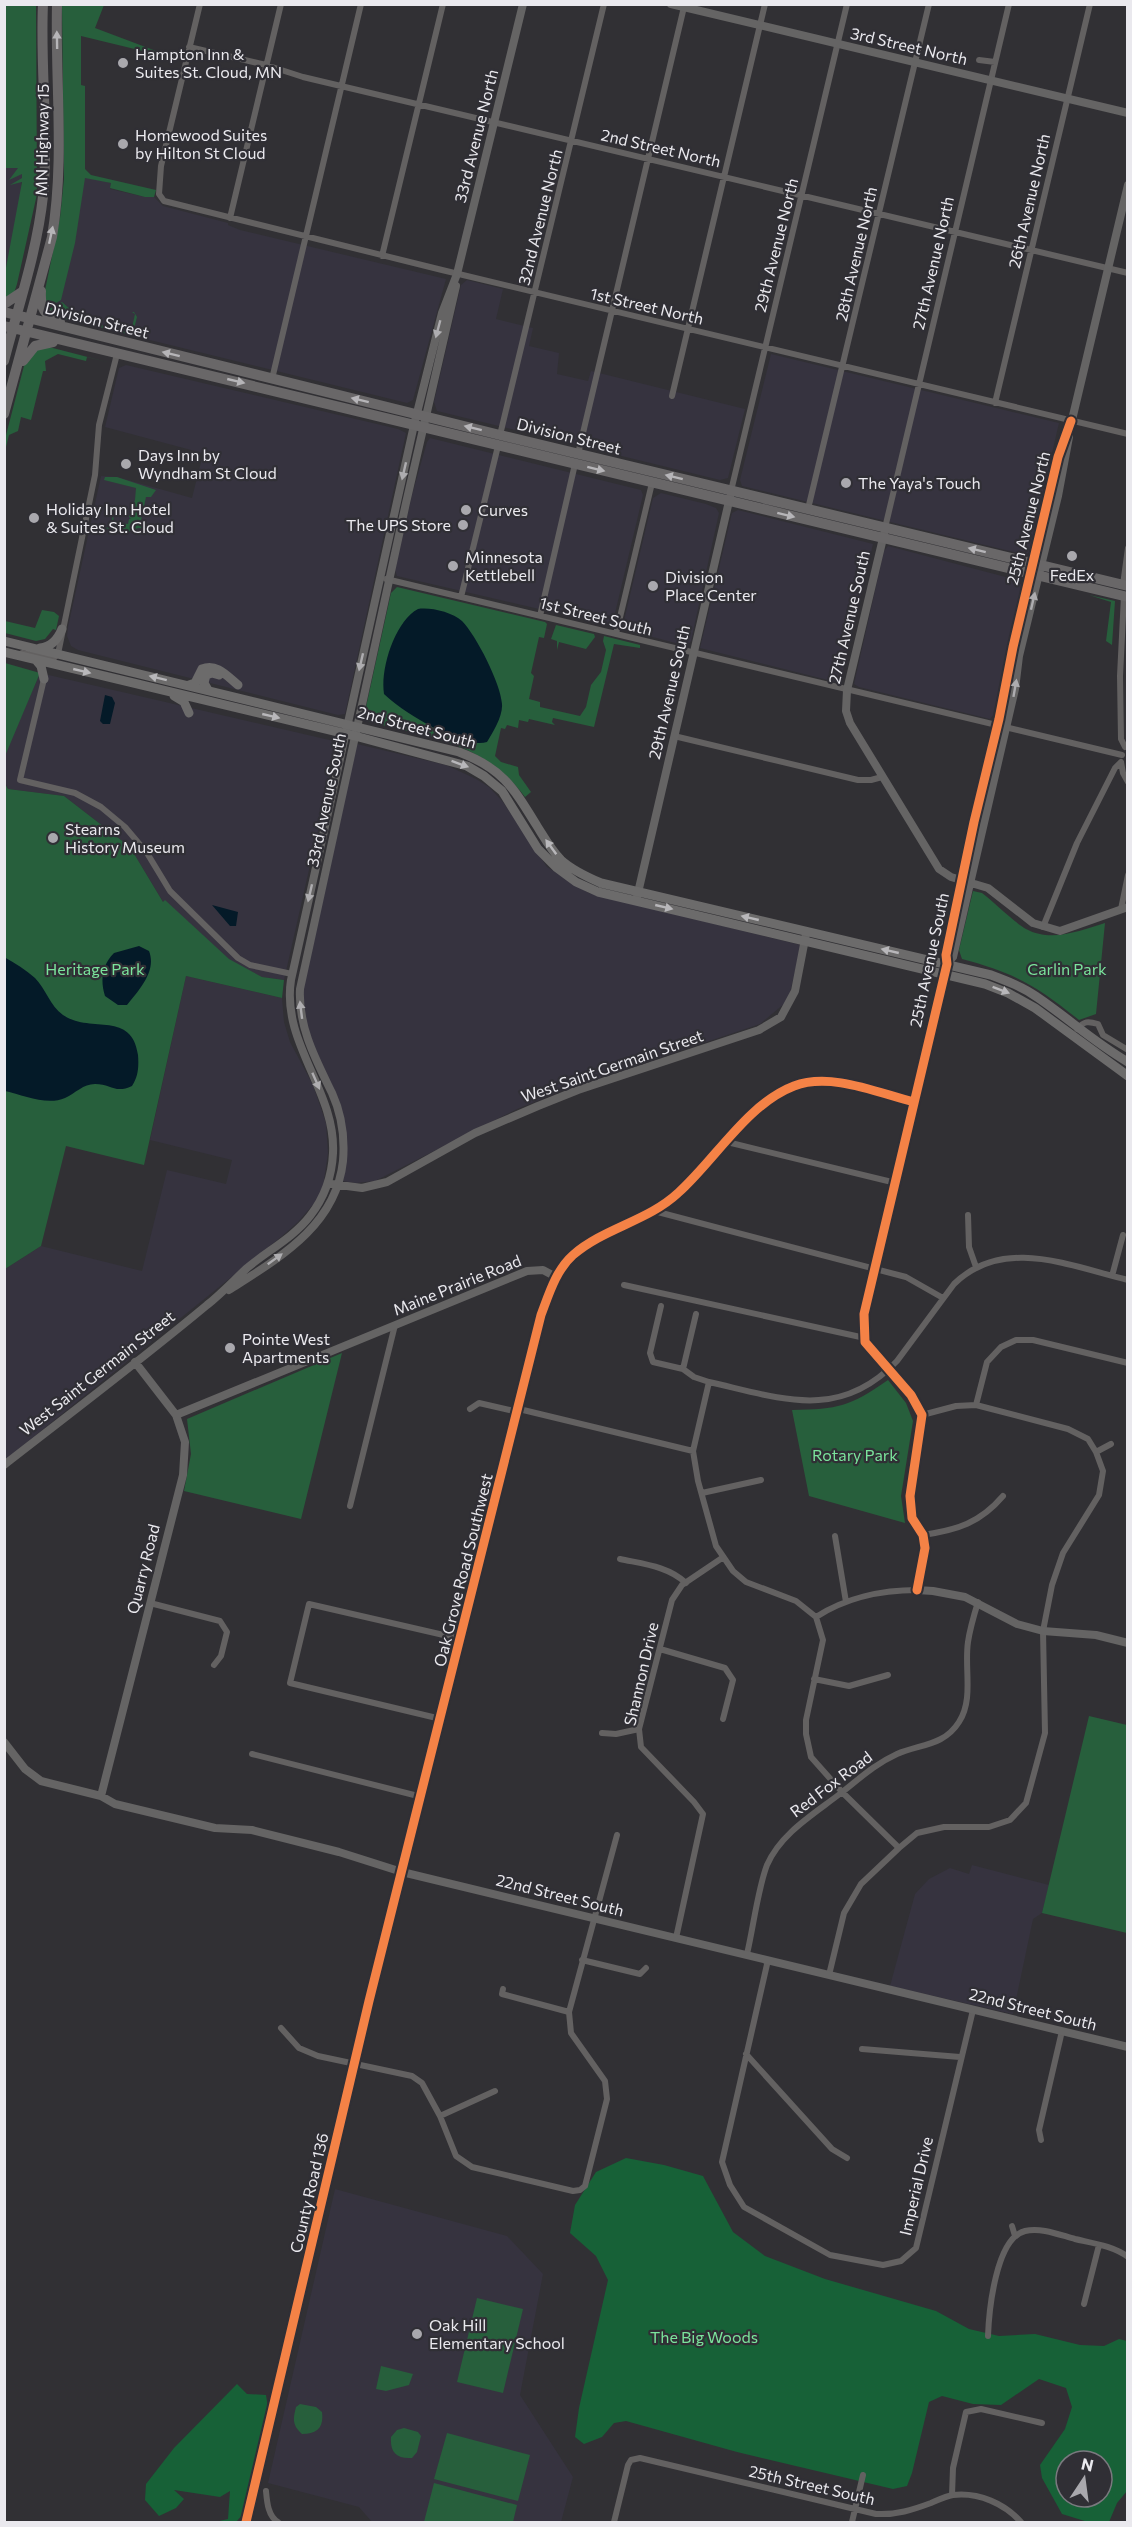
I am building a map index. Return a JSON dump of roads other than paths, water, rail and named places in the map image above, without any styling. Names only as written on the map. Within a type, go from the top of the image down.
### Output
[{"type":"highway","name":"MN Highway 15","points":[[4,361],[9,327],[16,315],[36,234],[44,178],[43,4]]},
{"type":"highway","name":"MN Highway 15","points":[[4,414],[52,237],[59,180],[57,4]]},
{"type":"highway","points":[[42,273],[40,300],[46,314],[57,321],[84,327],[97,335]]},
{"type":"highway","points":[[4,304],[22,292]]},
{"type":"highway","name":"Division Street","points":[[4,312],[272,379],[420,421]]},
{"type":"highway","name":"Division Street","points":[[9,327],[77,345],[420,421],[1126,591]]},
{"type":"highway","points":[[15,374],[28,352],[38,344],[48,342],[77,345]]},
{"type":"highway","name":"Division Street","points":[[576,459],[652,483],[808,509],[884,533]]},
{"type":"main road","points":[[34,648],[50,645],[62,629]]},
{"type":"main road","name":"2nd Street South","points":[[4,641],[208,690],[346,729],[355,736],[467,766],[502,791],[538,849],[557,868],[576,882],[598,892],[638,896]]},
{"type":"main road","name":"2nd Street South","points":[[7,653],[208,701],[346,729],[357,726],[459,752],[491,766],[515,791],[552,850],[562,860],[601,883],[638,896],[806,936],[947,964],[1015,984],[1036,996],[1077,1029],[1128,1062]]},
{"type":"main road","points":[[36,660],[42,666],[44,679]]},
{"type":"main road","points":[[44,679],[50,670],[58,665]]},
{"type":"main road","points":[[189,685],[195,683],[202,669],[211,667],[220,670],[238,685],[210,673],[204,679],[208,690]]},
{"type":"main road","points":[[161,690],[184,702],[189,713],[196,704],[208,701]]},
{"type":"main road","name":"2nd Street South","points":[[806,936],[985,984],[1008,993],[1035,1008],[1088,1049],[1128,1076]]},
{"type":"street","points":[[189,47],[200,4]]},
{"type":"street","points":[[230,218],[281,4]]},
{"type":"street","points":[[272,379],[361,4]]},
{"type":"street","points":[[382,256],[443,4]]},
{"type":"street","name":"33rd Avenue North","points":[[420,421],[444,307],[457,274],[523,4]]},
{"type":"street","name":"32nd Avenue North","points":[[461,597],[604,4]]},
{"type":"street","name":"3rd Street North","points":[[671,4],[1128,113]]},
{"type":"street","points":[[672,396],[765,4]]},
{"type":"street","name":"29th Avenue North","points":[[730,496],[847,4]]},
{"type":"street","name":"28th Avenue North","points":[[808,509],[929,4]]},
{"type":"street","name":"27th Avenue North","points":[[884,533],[1009,4]]},
{"type":"street","name":"26th Avenue North","points":[[995,403],[1090,4]]},
{"type":"street","points":[[540,616],[648,159],[680,6]]},
{"type":"street","name":"2nd Street North","points":[[189,47],[418,105],[1128,273]]},
{"type":"street","name":"1st Street North","points":[[189,47],[161,166],[159,185],[161,199],[382,256],[1128,434]]},
{"type":"street","points":[[979,60],[995,62]]},
{"type":"street","name":"25th Avenue North","points":[[1022,625],[1036,570],[1058,457],[1071,421],[1128,185]]},
{"type":"street","points":[[7,653],[29,653],[54,658],[58,654],[95,475],[99,425],[117,354]]},
{"type":"street","name":"33rd Avenue South","points":[[328,1183],[332,1161],[332,1127],[323,1098],[295,1033],[290,996],[292,974],[379,578],[420,421]]},
{"type":"street","name":"33rd Avenue South","points":[[337,1186],[343,1156],[341,1121],[305,1032],[300,1001],[303,972],[389,580],[420,421]]},
{"type":"street","points":[[616,634],[652,483]]},
{"type":"street","name":"29th Avenue South","points":[[638,896],[730,496]]},
{"type":"street","name":"27th Avenue South","points":[[884,533],[847,690],[847,716],[939,869],[951,877],[965,880]]},
{"type":"street","points":[[1128,548],[1120,676],[1121,739],[1126,746],[1121,762],[1128,782]]},
{"type":"street","name":"1st Street South","points":[[379,578],[1122,755]]},
{"type":"street","name":"25th Avenue South","points":[[865,1338],[864,1314],[947,964],[953,957],[965,880],[1002,726],[1022,625]]},
{"type":"street","points":[[44,679],[20,780],[75,793],[101,807],[124,827],[147,853],[170,891],[238,958],[250,965],[292,974]]},
{"type":"street","points":[[674,736],[858,780],[882,777]]},
{"type":"street","points":[[1042,927],[1077,843],[1115,768],[1121,762]]},
{"type":"street","points":[[965,880],[988,888],[1025,918],[1042,927],[1060,930],[1125,910],[1128,875]]},
{"type":"street","name":"West Saint Germain Street","points":[[209,1304],[251,1265],[303,1225],[328,1183],[362,1188],[387,1182],[476,1133],[538,1106],[578,1090],[759,1030],[781,1017],[795,991],[806,936]]},
{"type":"street","points":[[1077,1029],[1089,1021],[1098,1024],[1103,1035],[1128,1050]]},
{"type":"street","points":[[556,1276],[572,1256],[590,1243],[654,1211],[678,1194],[762,1103],[795,1086],[837,1083],[914,1102]]},
{"type":"street","points":[[727,1142],[896,1184]]},
{"type":"street","name":"West Saint Germain Street","points":[[4,1465],[209,1304],[296,1244],[322,1216],[337,1186]]},
{"type":"street","points":[[654,1211],[906,1277],[943,1298]]},
{"type":"street","points":[[968,1215],[969,1247],[976,1267]]},
{"type":"street","points":[[1112,1276],[1123,1235]]},
{"type":"street","points":[[661,1306],[650,1353],[652,1362],[683,1369],[694,1377],[709,1382],[797,1402],[825,1401],[856,1391],[888,1370],[943,1298],[963,1275],[976,1267],[1003,1257],[1021,1256],[1128,1280]]},
{"type":"street","name":"Maine Prairie Road","points":[[176,1415],[526,1271],[543,1270],[556,1276]]},
{"type":"street","name":"Oak Grove Road Southwest","points":[[402,1872],[542,1315],[556,1276]]},
{"type":"street","points":[[624,1285],[865,1338],[873,1353],[911,1395],[922,1414],[910,1496],[912,1518],[923,1535],[925,1548],[917,1590]]},
{"type":"street","points":[[683,1369],[696,1314]]},
{"type":"street","points":[[350,1506],[395,1326]]},
{"type":"street","points":[[976,1405],[987,1362],[1001,1347],[1016,1340],[1033,1340],[1128,1363]]},
{"type":"street","name":"Quarry Road","points":[[100,1796],[183,1475],[185,1442],[176,1415],[135,1362]]},
{"type":"street","points":[[709,1382],[693,1451],[716,1546],[722,1558],[746,1582],[796,1601],[816,1617],[823,1640],[806,1720],[806,1734],[811,1757],[898,1848]]},
{"type":"street","points":[[470,1408],[479,1403],[519,1410],[693,1451]]},
{"type":"street","points":[[829,1975],[844,1913],[861,1884],[898,1848],[916,1833],[944,1827],[989,1827],[1010,1820],[1026,1803],[1045,1733],[1043,1631],[1052,1585],[1063,1553],[1099,1495],[1103,1471],[1096,1452],[1088,1440],[1068,1429],[976,1405],[956,1406],[922,1414]]},
{"type":"street","points":[[1096,1452],[1111,1444]]},
{"type":"street","points":[[702,1493],[761,1480]]},
{"type":"street","points":[[923,1535],[948,1531],[970,1523],[990,1512],[1003,1496]]},
{"type":"street","points":[[835,1536],[846,1602]]},
{"type":"street","name":"Shannon Drive","points":[[676,1938],[703,1814],[641,1747],[639,1729],[672,1600],[686,1583],[722,1558]]},
{"type":"street","points":[[620,1559],[665,1570],[677,1575],[686,1583]]},
{"type":"street","points":[[816,1617],[846,1602],[884,1592],[933,1590],[978,1602],[1017,1624],[1043,1631],[1096,1635],[1128,1643]]},
{"type":"street","name":"Red Fox Road","points":[[747,1954],[767,1866],[780,1844],[794,1830],[878,1764],[907,1749],[933,1744],[943,1739],[956,1726],[967,1704],[968,1641],[978,1602]]},
{"type":"street","points":[[150,1604],[220,1621],[227,1632],[221,1656],[214,1665]]},
{"type":"street","points":[[441,1719],[290,1683],[309,1604],[461,1639]]},
{"type":"street","points":[[660,1649],[725,1668],[733,1680],[723,1719]]},
{"type":"street","points":[[814,1679],[849,1686],[888,1675]]},
{"type":"street","points":[[602,1733],[616,1734],[639,1729]]},
{"type":"street","name":"22nd Street South","points":[[4,1742],[25,1769],[40,1781],[100,1796],[115,1804],[215,1828],[263,1833],[339,1852],[402,1872],[1128,2047]]},
{"type":"street","points":[[252,1754],[422,1797]]},
{"type":"street","points":[[281,2028],[299,2048],[318,2056],[412,2076],[422,2083],[440,2116],[456,2156],[472,2167],[573,2191],[585,2186],[607,2099],[605,2081],[571,2033],[569,2012],[617,1835]]},
{"type":"street","name":"County Road 136","points":[[246,2523],[402,1872]]},
{"type":"street","points":[[582,1960],[640,1974],[646,1968]]},
{"type":"street","name":"Imperial Drive","points":[[768,1960],[722,2162],[734,2192],[744,2206],[830,2255],[883,2265],[901,2261],[916,2248],[973,2010]]},
{"type":"street","points":[[503,1989],[502,1994],[569,2012]]},
{"type":"street","points":[[1041,2140],[1040,2130],[1062,2031]]},
{"type":"street","points":[[862,2049],[960,2057]]},
{"type":"street","points":[[746,2054],[832,2149],[847,2158]]},
{"type":"street","points":[[440,2116],[495,2091]]},
{"type":"street","points":[[1012,2226],[1015,2236]]},
{"type":"street","points":[[988,2336],[989,2313],[1002,2256],[1015,2236],[1028,2230],[1039,2231],[1100,2245],[1128,2257]]},
{"type":"street","points":[[1084,2304],[1100,2245]]},
{"type":"street","points":[[952,2495],[953,2468],[966,2412],[981,2409],[1042,2423]]},
{"type":"street","name":"25th Street South","points":[[614,2523],[628,2465],[632,2460],[640,2458],[876,2514],[898,2514],[952,2495],[988,2499],[1003,2506],[1021,2523]]},
{"type":"street","points":[[852,2523],[863,2475]]},
{"type":"street","points":[[266,2491],[268,2508],[278,2523]]},
{"type":"water","points":[[418,609],[441,611],[458,618],[468,628],[487,660],[501,695],[502,709],[495,729],[487,742],[476,743],[448,735],[418,719],[384,694],[384,672],[391,647],[402,624]]},
{"type":"water","points":[[105,695],[112,697],[115,703],[110,724],[103,724],[100,721]]},
{"type":"water","points":[[212,905],[238,912],[236,926],[230,926]]},
{"type":"water","points":[[139,946],[149,951],[151,966],[149,973],[127,1005],[118,1005],[105,996],[102,979],[105,968],[114,953]]},
{"type":"water","points":[[4,957],[35,978],[63,1015],[85,1023],[108,1025],[128,1032],[134,1041],[138,1055],[138,1072],[132,1086],[117,1089],[91,1084],[65,1098],[51,1101],[5,1091]]},
{"type":"place","name":"Hampton Inn & Suites St. Cloud, MN","points":[[123,63]]},
{"type":"place","name":"Homewood Suites by Hilton St Cloud","points":[[123,144]]},
{"type":"place","name":"Days Inn by Wyndham St Cloud","points":[[126,464]]},
{"type":"place","name":"The Yaya's Touch","points":[[846,483]]},
{"type":"place","name":"Curves","points":[[466,510]]},
{"type":"place","name":"Holiday Inn Hotel & Suites St. Cloud","points":[[34,518]]},
{"type":"place","name":"The UPS Store","points":[[463,525]]},
{"type":"place","name":"FedEx","points":[[1072,556]]},
{"type":"place","name":"Minnesota Kettlebell","points":[[453,566]]},
{"type":"place","name":"Division Place Center","points":[[653,586]]},
{"type":"place","name":"Stearns History Museum","points":[[53,838]]},
{"type":"place","name":"Pointe West Apartments","points":[[230,1348]]},
{"type":"place","name":"Oak Hill Elementary School","points":[[417,2334]]},
{"type":"park label","name":"Heritage Park","points":[[95,969]]},
{"type":"park label","name":"Carlin Park","points":[[1067,969]]},
{"type":"park label","name":"Rotary Park","points":[[855,1455]]},
{"type":"park label","name":"The Big Woods","points":[[704,2337]]}]
